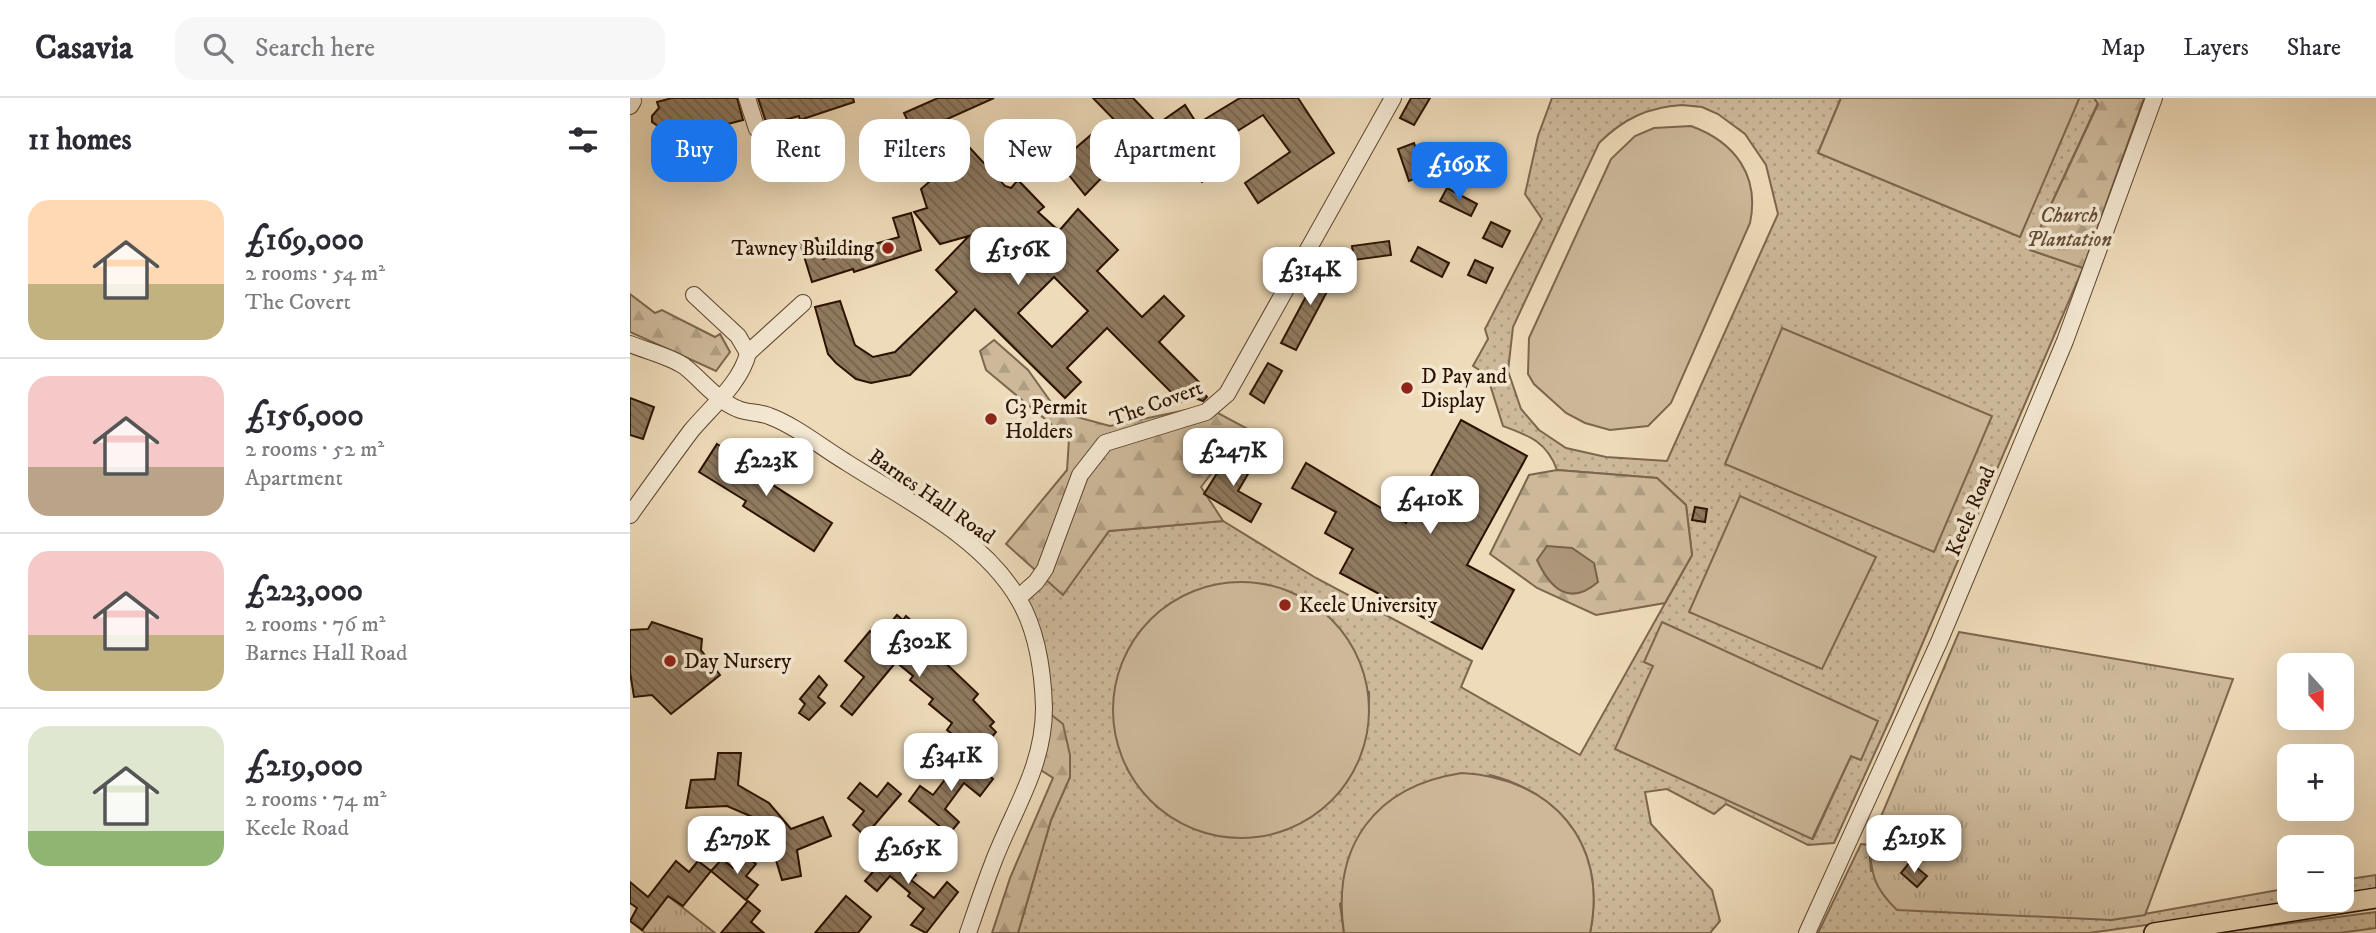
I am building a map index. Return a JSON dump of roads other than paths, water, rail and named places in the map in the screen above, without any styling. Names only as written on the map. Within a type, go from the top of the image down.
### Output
[{"type":"main road","points":[[2154,933],[2376,898]]},
{"type":"street","points":[[630,106],[633,101],[631,98]]},
{"type":"street","points":[[747,98],[754,119]]},
{"type":"street","name":"The Covert","points":[[1018,598],[1036,582],[1045,569],[1080,475],[1105,443],[1206,412],[1227,394],[1393,98]]},
{"type":"street","name":"Keele Road","points":[[1807,933],[1939,642],[2065,341],[2154,98]]},
{"type":"street","points":[[694,295],[738,336],[748,353]]},
{"type":"street","points":[[630,515],[693,429],[720,399],[746,362],[748,353],[803,303]]},
{"type":"street","name":"Barnes Hall Road","points":[[630,344],[681,364],[720,399],[739,410],[768,416],[789,426],[904,498],[968,543],[991,564],[1018,598],[1029,619],[1041,679],[1044,709],[1039,754],[1026,792],[993,862],[968,933]]},
{"type":"place","name":"Tawney Building","points":[[888,248]]},
{"type":"place","name":"D Pay and Display","points":[[1407,388]]},
{"type":"place","name":"C3 Permit Holders","points":[[991,419]]},
{"type":"place","name":"Keele University","points":[[1285,605]]},
{"type":"place","name":"Day Nursery","points":[[670,661]]},
{"type":"park label","name":"Church Plantation","points":[[2069,227]]}]
